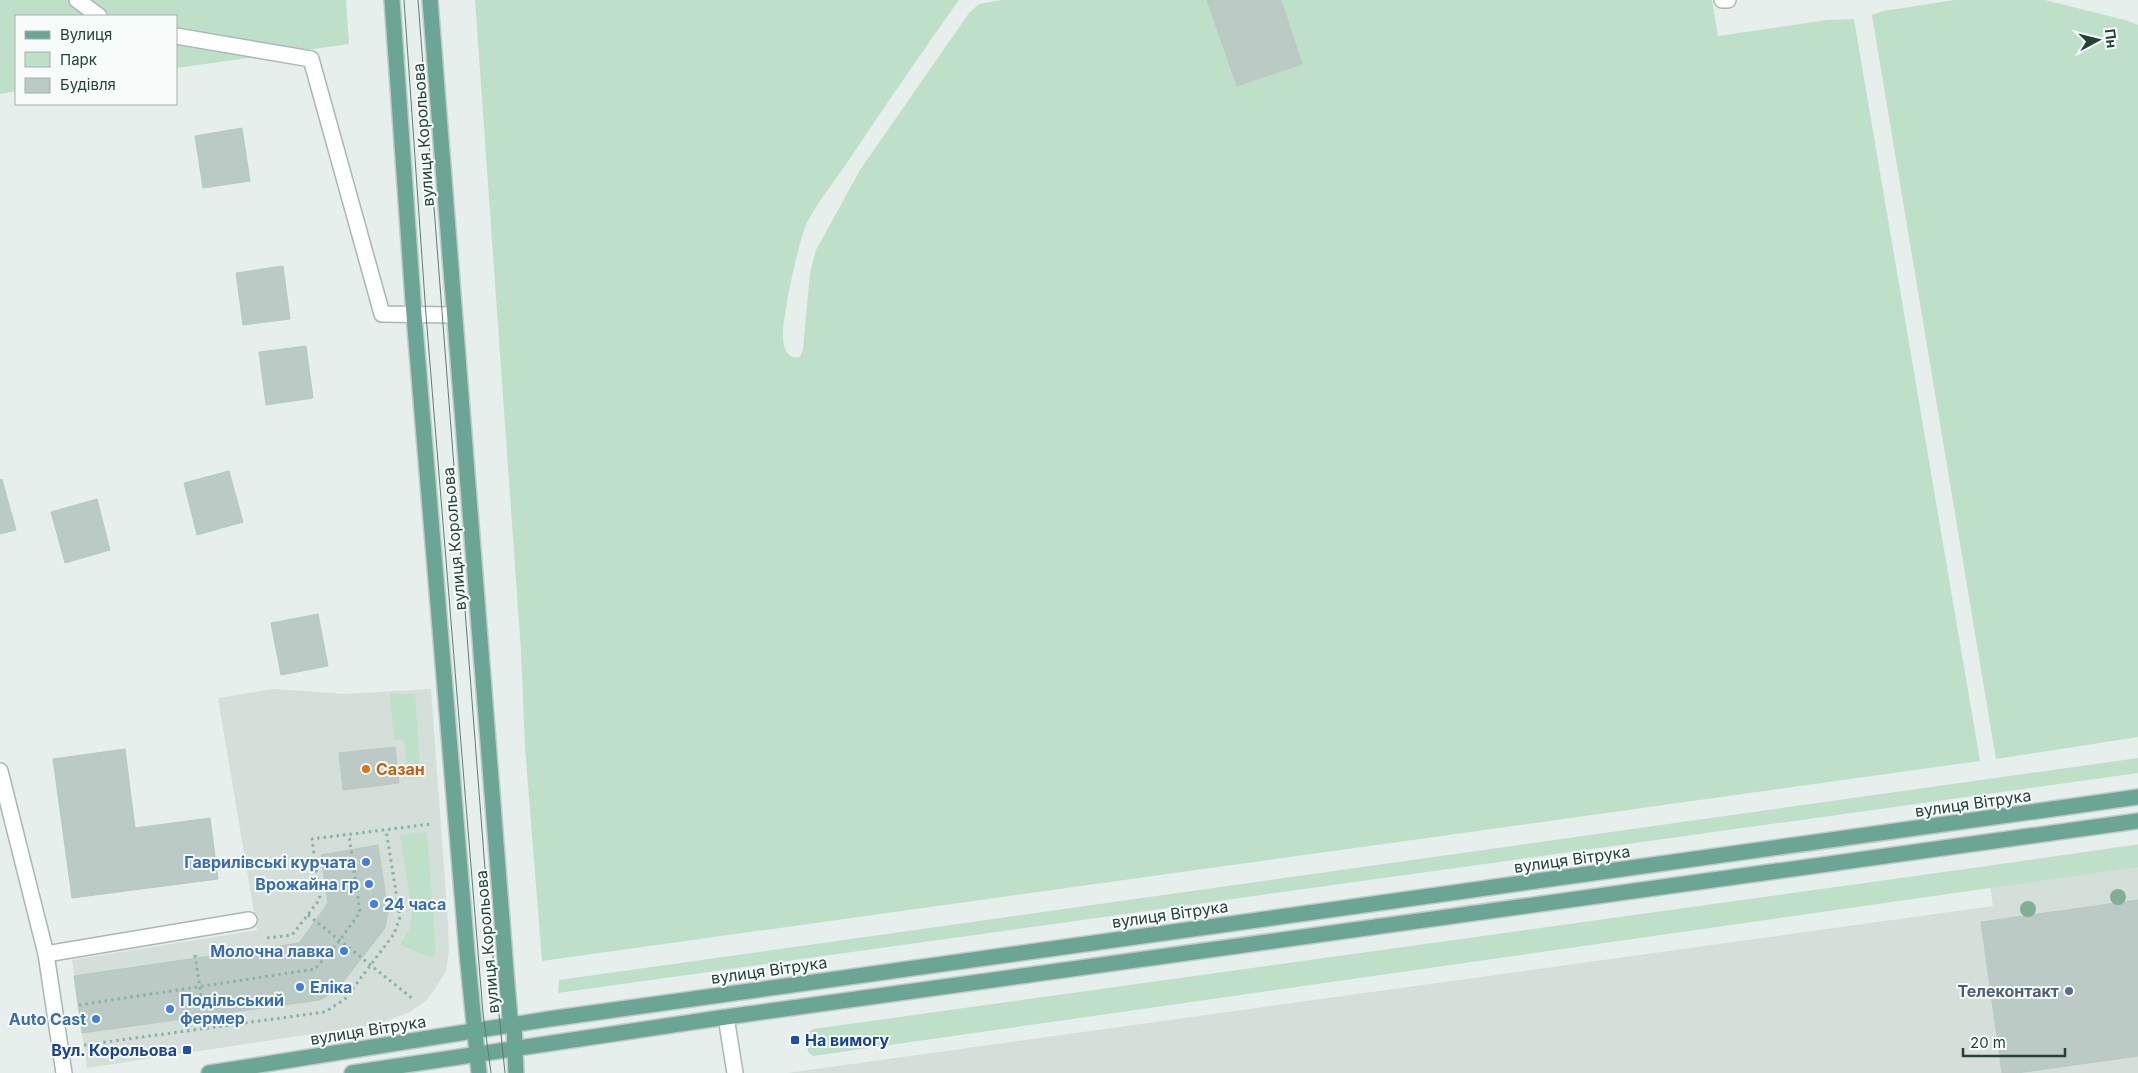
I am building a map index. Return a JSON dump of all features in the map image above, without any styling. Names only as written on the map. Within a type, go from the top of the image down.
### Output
[{"type":"main road","name":"вулиця Корольова","points":[[392,0],[414,315],[479,1073]]},
{"type":"main road","name":"вулиця Корольова","points":[[430,0],[453,315],[506,974],[510,1018],[514,1024],[516,1073]]},
{"type":"main road","name":"вулиця Вітрука","points":[[209,1073],[514,1024],[2138,798]]},
{"type":"main road","points":[[352,1073],[477,1056],[726,1017],[2138,821]]},
{"type":"street","points":[[77,0],[98,15]]},
{"type":"street","points":[[1722,0],[1728,0]]},
{"type":"street","points":[[178,36],[311,59],[382,314],[453,315]]},
{"type":"street","points":[[0,771],[46,954],[64,1073]]},
{"type":"street","points":[[46,954],[249,920]]},
{"type":"street","points":[[726,1017],[735,1073]]},
{"type":"path","points":[[412,826],[425,825]]},
{"type":"path","points":[[77,1046],[326,1012],[345,999],[394,934],[400,917],[386,830]]},
{"type":"path","points":[[72,1006],[315,969],[340,940],[360,912],[349,834]]},
{"type":"path","points":[[308,915],[413,999]]},
{"type":"path","points":[[194,950],[206,1029]]},
{"type":"shaded area","points":[[273,689],[346,694],[431,689],[448,923],[449,950],[446,971],[426,1001],[408,1013],[378,1024],[87,1068],[72,960],[257,930],[218,698]]},
{"type":"shaded area","points":[[2138,844],[2138,1073],[787,1073],[1993,906],[1987,866]]},
{"type":"green space","points":[[0,0],[346,0],[349,44],[178,68],[178,15],[15,15],[15,91],[0,94]]},
{"type":"green space","points":[[475,0],[959,0],[822,198],[807,223],[795,262],[783,328],[785,349],[789,355],[796,357],[800,357],[803,349],[810,273],[816,250],[860,170],[969,13],[979,4],[1001,0],[1712,0],[1718,36],[1827,20],[1854,19],[1980,761],[542,961],[525,747],[521,651]]},
{"type":"green space","points":[[1955,0],[2045,0],[2138,25],[2138,737],[1996,759],[1872,15],[1883,11]]},
{"type":"green space","points":[[390,694],[415,694],[421,778],[408,779],[404,739],[394,740]]},
{"type":"green space","points":[[2138,758],[2138,773],[558,993],[559,980]]},
{"type":"green space","points":[[427,832],[436,950],[433,958],[400,945],[410,928],[412,912],[400,835]]},
{"type":"green space","points":[[2138,845],[2138,867],[813,1056],[808,1052],[806,1034],[813,1029]]},
{"type":"building","points":[[1207,0],[1281,0],[1302,64],[1237,86]]},
{"type":"building","points":[[242,128],[250,181],[203,188],[195,136]]},
{"type":"building","points":[[283,266],[290,319],[243,325],[236,273]]},
{"type":"building","points":[[306,346],[313,398],[266,405],[259,352]]},
{"type":"building","points":[[229,471],[243,522],[197,535],[184,483]]},
{"type":"building","points":[[2,479],[16,530],[0,534],[0,480]]},
{"type":"building","points":[[97,499],[110,550],[65,563],[51,512]]},
{"type":"building","points":[[318,614],[328,666],[281,675],[271,623]]},
{"type":"building","points":[[395,747],[399,783],[343,790],[339,753]]},
{"type":"building","points":[[125,749],[135,828],[210,818],[218,879],[72,898],[53,759]]},
{"type":"building","points":[[378,845],[388,912],[385,928],[337,990],[320,1000],[82,1033],[74,976],[299,943],[328,903],[321,855]]},
{"type":"building","points":[[2138,900],[2138,1056],[2017,1073],[2002,1073],[1981,922]]},
{"type":"tram line","points":[[404,0],[426,315],[483,1013],[491,1073]]},
{"type":"tram line","points":[[418,0],[488,908],[505,1073]]},
{"type":"place","name":"Сазан","points":[[366,769]]},
{"type":"place","name":"Гаврилівські курчата","points":[[366,862]]},
{"type":"place","name":"Врожайна гр","points":[[369,884]]},
{"type":"place","name":"24 часа","points":[[374,904]]},
{"type":"place","name":"Молочна лавка","points":[[344,951]]},
{"type":"place","name":"Еліка","points":[[300,987]]},
{"type":"place","name":"Телеконтакт","points":[[2069,991]]},
{"type":"place","name":"Подільський фермер","points":[[170,1009]]},
{"type":"place","name":"Auto Cast","points":[[96,1019]]},
{"type":"place","name":"На вимогу","points":[[795,1040]]},
{"type":"place","name":"Вул. Корольова","points":[[187,1050]]}]
